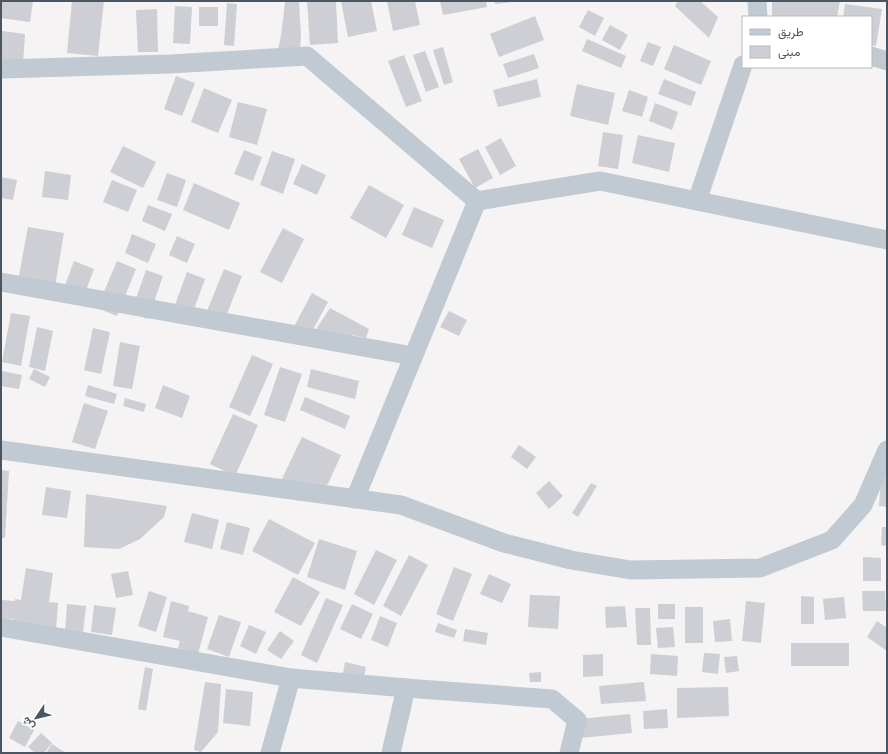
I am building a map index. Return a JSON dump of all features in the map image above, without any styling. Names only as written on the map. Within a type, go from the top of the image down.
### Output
[{"type":"street","points":[[757,1],[758,16]]},
{"type":"street","points":[[1,69],[170,64],[306,56],[477,201],[600,181],[887,240]]},
{"type":"street","points":[[872,56],[887,61]]},
{"type":"street","points":[[697,201],[742,68]]},
{"type":"street","points":[[354,499],[477,201]]},
{"type":"street","points":[[1,282],[413,356]]},
{"type":"street","points":[[1,450],[401,505],[504,543],[571,560],[631,570],[760,568],[832,540],[863,505],[887,450]]},
{"type":"street","points":[[1,627],[291,678],[552,699],[577,720],[569,753]]},
{"type":"street","points":[[270,753],[291,678]]},
{"type":"street","points":[[390,753],[406,688]]},
{"type":"building","points":[[1,1],[33,1],[30,22],[1,18]]},
{"type":"building","points":[[72,1],[104,1],[98,56],[67,53]]},
{"type":"building","points":[[299,1],[301,37],[300,48],[277,53],[281,36],[285,2]]},
{"type":"building","points":[[307,1],[336,1],[338,43],[310,45]]},
{"type":"building","points":[[341,1],[371,1],[377,31],[348,37]]},
{"type":"building","points":[[387,1],[415,1],[420,25],[393,31]]},
{"type":"building","points":[[440,1],[486,1],[487,7],[443,15]]},
{"type":"building","points":[[495,1],[512,1],[512,2],[495,4]]},
{"type":"building","points":[[678,1],[700,1],[718,17],[709,38],[675,6]]},
{"type":"building","points":[[772,1],[840,1],[837,16],[772,16]]},
{"type":"building","points":[[227,3],[237,4],[234,46],[224,45]]},
{"type":"building","points":[[845,4],[882,9],[876,46],[872,45],[872,16],[843,16]]},
{"type":"building","points":[[175,6],[192,7],[190,44],[173,43]]},
{"type":"building","points":[[199,7],[218,7],[218,26],[199,26]]},
{"type":"building","points":[[157,9],[158,52],[138,52],[136,10]]},
{"type":"building","points":[[588,10],[604,18],[595,36],[579,27]]},
{"type":"building","points":[[535,16],[544,40],[499,57],[490,34]]},
{"type":"building","points":[[610,25],[628,35],[620,50],[602,40]]},
{"type":"building","points":[[2,31],[25,34],[23,65],[1,62]]},
{"type":"building","points":[[587,39],[626,56],[621,68],[582,51]]},
{"type":"building","points":[[648,42],[661,47],[653,66],[640,61]]},
{"type":"building","points":[[674,45],[711,61],[701,85],[664,69]]},
{"type":"building","points":[[443,47],[453,82],[444,85],[433,50]]},
{"type":"building","points":[[425,51],[439,87],[426,92],[413,55]]},
{"type":"building","points":[[534,54],[539,68],[508,78],[503,64]]},
{"type":"building","points":[[404,55],[422,101],[406,107],[388,61]]},
{"type":"building","points":[[176,76],[195,83],[182,116],[164,109]]},
{"type":"building","points":[[537,79],[541,97],[498,107],[493,90]]},
{"type":"building","points":[[664,79],[696,92],[691,106],[658,94]]},
{"type":"building","points":[[577,84],[615,93],[608,125],[570,116]]},
{"type":"building","points":[[204,88],[232,100],[218,133],[191,122]]},
{"type":"building","points":[[629,90],[648,97],[642,117],[622,111]]},
{"type":"building","points":[[238,102],[267,109],[257,145],[229,137]]},
{"type":"building","points":[[655,103],[678,112],[672,130],[649,121]]},
{"type":"building","points":[[603,132],[623,135],[618,169],[598,166]]},
{"type":"building","points":[[638,135],[675,143],[669,172],[632,163]]},
{"type":"building","points":[[501,138],[516,166],[500,175],[485,147]]},
{"type":"building","points":[[123,146],[156,162],[143,188],[110,172]]},
{"type":"building","points":[[478,149],[493,178],[475,188],[459,159]]},
{"type":"building","points":[[244,150],[262,157],[253,181],[234,174]]},
{"type":"building","points":[[272,151],[295,159],[283,194],[260,185]]},
{"type":"building","points":[[302,164],[326,175],[317,195],[293,184]]},
{"type":"building","points":[[45,171],[71,175],[68,200],[42,197]]},
{"type":"building","points":[[167,173],[186,180],[177,207],[157,200]]},
{"type":"building","points":[[1,177],[17,180],[13,200],[1,198]]},
{"type":"building","points":[[112,180],[137,190],[128,212],[103,202]]},
{"type":"building","points":[[194,183],[240,203],[229,230],[183,210]]},
{"type":"building","points":[[369,185],[404,205],[386,238],[350,218]]},
{"type":"building","points":[[148,205],[172,214],[165,231],[142,221]]},
{"type":"building","points":[[414,207],[444,220],[432,248],[402,235]]},
{"type":"building","points":[[28,227],[64,233],[54,292],[17,286]]},
{"type":"building","points":[[283,228],[304,239],[282,283],[260,272]]},
{"type":"building","points":[[132,234],[156,244],[148,263],[125,253]]},
{"type":"building","points":[[177,236],[195,244],[187,263],[169,255]]},
{"type":"building","points":[[74,261],[94,269],[81,304],[61,296]]},
{"type":"building","points":[[117,261],[136,269],[117,316],[97,308]]},
{"type":"building","points":[[224,269],[242,276],[225,319],[207,311]]},
{"type":"building","points":[[146,270],[163,276],[148,319],[131,313]]},
{"type":"building","points":[[187,272],[205,279],[190,320],[172,313]]},
{"type":"building","points":[[312,293],[328,302],[308,339],[292,330]]},
{"type":"building","points":[[330,308],[369,329],[366,338],[352,335],[342,347],[309,340]]},
{"type":"building","points":[[449,311],[467,320],[459,336],[440,327]]},
{"type":"building","points":[[11,313],[30,316],[21,366],[2,362]]},
{"type":"building","points":[[37,327],[53,331],[45,371],[29,367]]},
{"type":"building","points":[[93,328],[110,332],[101,374],[84,370]]},
{"type":"building","points":[[120,342],[140,346],[132,389],[113,386]]},
{"type":"building","points":[[252,355],[273,364],[250,416],[229,407]]},
{"type":"building","points":[[280,367],[302,374],[285,422],[264,415]]},
{"type":"building","points":[[34,369],[50,377],[45,387],[29,379]]},
{"type":"building","points":[[311,369],[359,381],[355,399],[307,387]]},
{"type":"building","points":[[2,371],[22,375],[19,389],[1,386]]},
{"type":"building","points":[[88,385],[117,394],[114,404],[85,396]]},
{"type":"building","points":[[163,385],[190,396],[182,418],[155,408]]},
{"type":"building","points":[[305,397],[350,416],[345,429],[300,410]]},
{"type":"building","points":[[125,398],[146,404],[144,412],[123,406]]},
{"type":"building","points":[[84,403],[108,411],[95,449],[72,442]]},
{"type":"building","points":[[233,414],[258,425],[235,476],[210,464]]},
{"type":"building","points":[[302,437],[341,455],[328,484],[311,489],[280,483]]},
{"type":"building","points":[[519,445],[536,457],[527,469],[511,457]]},
{"type":"building","points":[[1,470],[9,471],[5,538],[1,538]]},
{"type":"building","points":[[881,478],[887,478],[887,507],[879,506]]},
{"type":"building","points":[[549,481],[563,496],[549,509],[536,493]]},
{"type":"building","points":[[591,483],[597,486],[578,517],[572,513]]},
{"type":"building","points":[[46,487],[71,491],[67,518],[42,515]]},
{"type":"building","points":[[86,494],[167,506],[164,517],[140,539],[119,549],[84,547]]},
{"type":"building","points":[[192,513],[219,520],[212,549],[184,542]]},
{"type":"building","points":[[269,519],[315,543],[298,575],[252,551]]},
{"type":"building","points":[[227,522],[250,528],[243,555],[220,549]]},
{"type":"building","points":[[882,527],[887,527],[887,546],[881,545]]},
{"type":"building","points":[[319,539],[357,551],[345,590],[307,577]]},
{"type":"building","points":[[376,550],[397,560],[374,605],[354,594]]},
{"type":"building","points":[[409,555],[428,565],[401,616],[383,606]]},
{"type":"building","points":[[863,557],[881,558],[881,581],[863,581]]},
{"type":"building","points":[[454,567],[472,574],[453,621],[436,614]]},
{"type":"building","points":[[26,568],[53,573],[49,602],[58,603],[56,630],[13,627],[14,619],[1,618],[1,600],[21,600]]},
{"type":"building","points":[[128,571],[133,595],[116,598],[111,574]]},
{"type":"building","points":[[489,574],[511,584],[502,603],[480,594]]},
{"type":"building","points":[[293,577],[320,592],[301,626],[274,612]]},
{"type":"building","points":[[149,591],[167,597],[156,632],[138,626]]},
{"type":"building","points":[[862,591],[885,591],[886,611],[863,611]]},
{"type":"building","points":[[530,595],[560,596],[558,629],[528,627]]},
{"type":"building","points":[[801,596],[814,597],[814,624],[801,624]]},
{"type":"building","points":[[844,597],[846,618],[825,620],[823,599]]},
{"type":"building","points":[[326,598],[343,605],[317,663],[301,655]]},
{"type":"building","points":[[171,601],[189,606],[188,611],[208,617],[198,654],[178,648],[180,641],[163,637]]},
{"type":"building","points":[[746,601],[765,603],[761,643],[742,641]]},
{"type":"building","points":[[67,604],[86,606],[83,633],[65,631]]},
{"type":"building","points":[[352,604],[373,614],[361,639],[340,629]]},
{"type":"building","points":[[658,604],[675,604],[675,619],[658,619]]},
{"type":"building","points":[[94,605],[116,608],[112,635],[91,632]]},
{"type":"building","points":[[625,606],[627,627],[606,628],[605,607]]},
{"type":"building","points":[[685,607],[703,607],[703,643],[685,643]]},
{"type":"building","points":[[635,608],[650,608],[651,645],[637,645]]},
{"type":"building","points":[[219,615],[241,622],[229,657],[207,649]]},
{"type":"building","points":[[380,616],[397,623],[388,647],[371,640]]},
{"type":"building","points":[[730,619],[732,641],[715,642],[713,621]]},
{"type":"building","points":[[877,621],[887,628],[887,651],[867,637]]},
{"type":"building","points":[[438,623],[457,630],[454,638],[435,632]]},
{"type":"building","points":[[249,625],[266,632],[256,654],[240,646]]},
{"type":"building","points":[[673,627],[675,647],[658,648],[656,628]]},
{"type":"building","points":[[465,629],[488,633],[486,645],[463,641]]},
{"type":"building","points":[[280,631],[294,641],[281,659],[267,650]]},
{"type":"building","points":[[791,643],[849,643],[849,666],[791,666]]},
{"type":"building","points":[[704,653],[720,654],[718,674],[702,672]]},
{"type":"building","points":[[603,654],[603,676],[583,677],[583,655]]},
{"type":"building","points":[[651,654],[678,656],[677,676],[650,674]]},
{"type":"building","points":[[737,656],[739,671],[726,673],[724,657]]},
{"type":"building","points":[[345,662],[366,667],[363,683],[342,678]]},
{"type":"building","points":[[145,667],[153,669],[146,711],[138,709]]},
{"type":"building","points":[[541,672],[541,682],[530,682],[529,673]]},
{"type":"building","points":[[205,682],[221,684],[218,732],[201,752],[194,750]]},
{"type":"building","points":[[644,682],[646,701],[601,704],[599,686]]},
{"type":"building","points":[[728,687],[729,716],[677,718],[677,688]]},
{"type":"building","points":[[226,689],[253,692],[250,726],[223,723]]},
{"type":"building","points":[[667,709],[668,728],[644,729],[643,711]]},
{"type":"building","points":[[630,714],[632,733],[581,738],[579,719]]},
{"type":"building","points":[[18,721],[34,730],[25,747],[9,738]]},
{"type":"building","points":[[41,733],[52,743],[44,753],[35,753],[28,747]]},
{"type":"building","points":[[52,744],[66,753],[46,753]]}]
